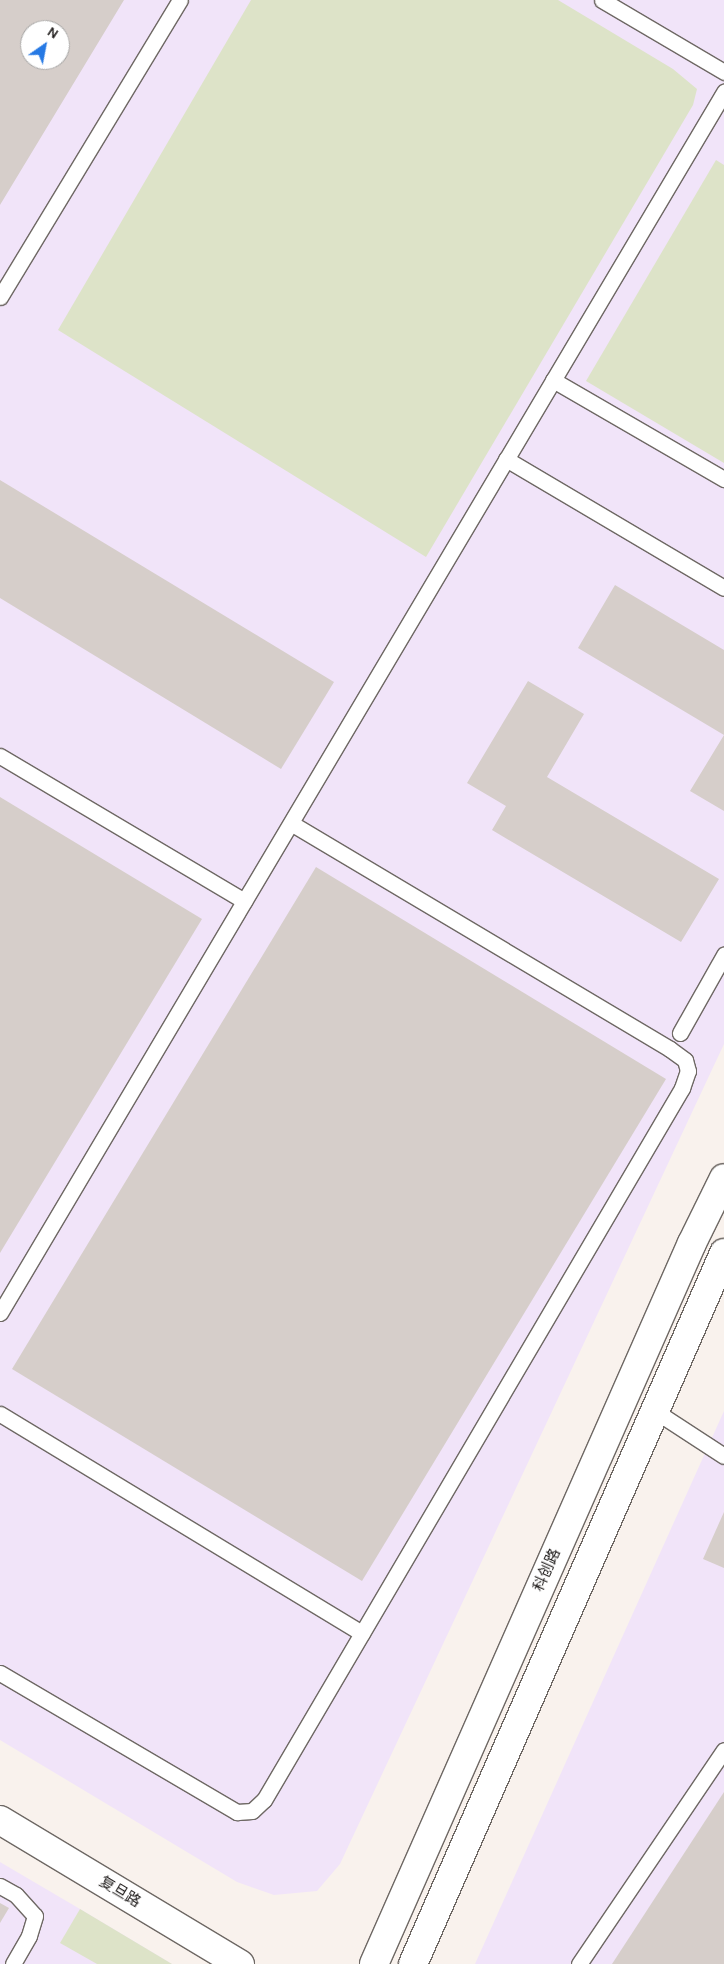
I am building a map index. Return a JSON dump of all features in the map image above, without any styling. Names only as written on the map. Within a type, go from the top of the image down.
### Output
[{"type":"street","name":"科创路","points":[[374,1964],[688,1252],[724,1178]]},
{"type":"street","points":[[413,1964],[724,1253]]},
{"type":"street","name":"复旦路","points":[[0,1820],[240,1964]]},
{"type":"lane","points":[[0,297],[180,0]]},
{"type":"lane","points":[[602,0],[724,72]]},
{"type":"lane","points":[[0,1313],[724,92]]},
{"type":"lane","points":[[553,380],[724,479]]},
{"type":"lane","points":[[506,459],[724,588]]},
{"type":"lane","points":[[0,756],[244,901]]},
{"type":"lane","points":[[0,1673],[237,1812],[252,1811],[264,1800],[682,1088],[688,1071],[685,1060],[670,1049],[291,823]]},
{"type":"lane","points":[[680,1033],[724,955]]},
{"type":"lane","points":[[654,1411],[724,1456]]},
{"type":"lane","points":[[0,1414],[362,1633]]},
{"type":"lane","points":[[579,1964],[719,1767],[724,1750]]},
{"type":"lane","points":[[0,1886],[16,1895],[35,1916],[30,1936],[14,1964]]},
{"type":"shaded area","points":[[0,0],[724,0],[724,1044],[340,1864],[317,1891],[274,1895],[237,1882],[0,1740]]},
{"type":"shaded area","points":[[724,1411],[724,1964],[475,1964]]},
{"type":"shaded area","points":[[0,1862],[80,1909],[172,1964],[0,1964]]},
{"type":"green space","points":[[251,0],[558,0],[673,69],[697,89],[693,105],[426,557],[58,330]]},
{"type":"green space","points":[[716,160],[724,165],[724,463],[586,381]]},
{"type":"green space","points":[[80,1909],[172,1964],[97,1964],[60,1943]]},
{"type":"building","points":[[0,0],[124,0],[0,205]]},
{"type":"building","points":[[0,480],[334,682],[281,769],[0,598]]},
{"type":"building","points":[[615,585],[724,650],[724,735],[578,648]]},
{"type":"building","points":[[528,681],[584,714],[547,777],[719,879],[681,942],[492,830],[506,806],[467,783]]},
{"type":"building","points":[[724,735],[724,811],[690,791]]},
{"type":"building","points":[[0,797],[202,919],[0,1253]]},
{"type":"building","points":[[316,867],[666,1079],[362,1581],[12,1369]]},
{"type":"building","points":[[724,1512],[724,1568],[703,1559]]},
{"type":"building","points":[[724,1792],[724,1964],[612,1964]]},
{"type":"building","points":[[0,1903],[9,1908],[0,1923]]}]
